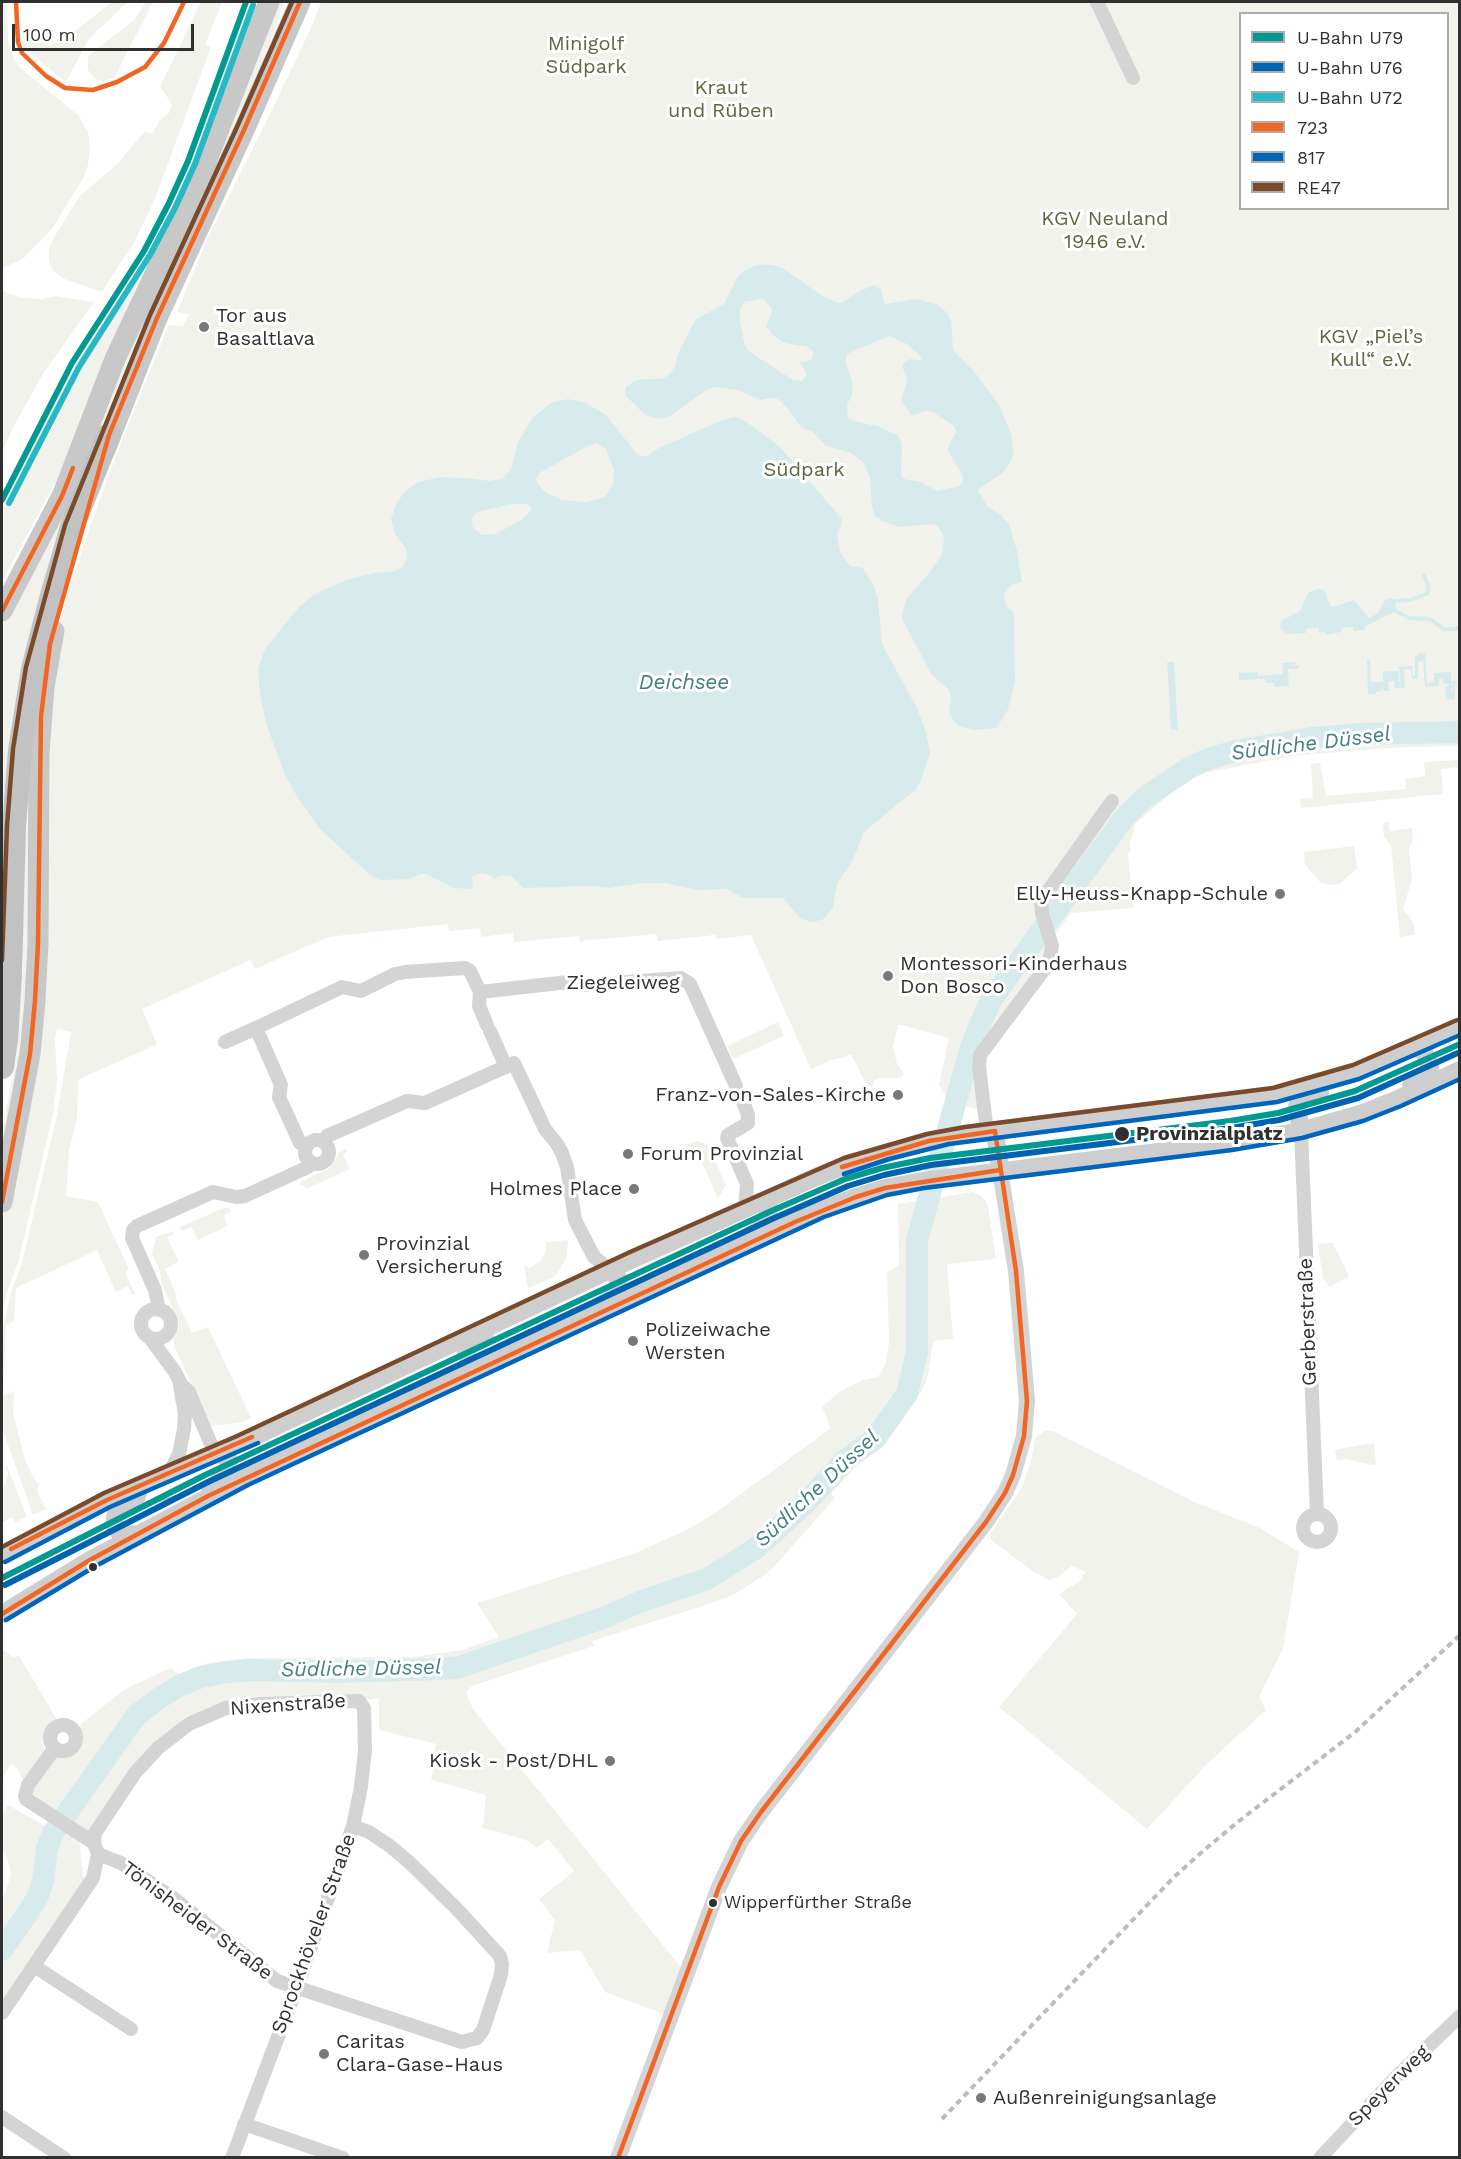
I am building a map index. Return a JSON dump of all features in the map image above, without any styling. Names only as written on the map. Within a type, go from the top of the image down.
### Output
[{"type":"highway","points":[[2,1067],[10,975],[14,826],[20,750],[33,669],[72,527],[109,435]]},
{"type":"main road","points":[[2,611],[62,496],[115,359],[199,180],[269,2]]},
{"type":"main road","points":[[2,1202],[30,1054],[35,1001],[38,943],[39,753],[50,644],[109,435],[157,318],[300,2]]},
{"type":"main road","points":[[5,1550],[107,1500],[215,1454],[610,1270],[847,1165],[929,1141],[966,1134],[1275,1095],[1356,1072],[1460,1027]]},
{"type":"main road","points":[[1398,1099],[1402,1089],[1423,1078],[1430,1066],[1424,1052],[1414,1047]]},
{"type":"main road","points":[[2,1614],[138,1534],[208,1496],[821,1210],[885,1188],[922,1181],[1231,1143],[1301,1131],[1360,1114],[1460,1070]]},
{"type":"main road","points":[[1301,1131],[1298,1102],[1323,1091],[1330,1080]]},
{"type":"main road","points":[[991,1131],[1000,1170]]},
{"type":"main road","points":[[733,1250],[736,1242],[764,1226],[769,1208],[763,1201]]},
{"type":"main road","points":[[584,1321],[586,1312],[603,1304],[617,1293],[618,1278],[610,1270]]},
{"type":"main road","points":[[479,1370],[472,1367],[466,1360],[467,1348],[502,1329],[506,1320]]},
{"type":"main road","points":[[208,1496],[213,1486],[224,1477],[229,1467],[225,1455],[215,1454]]},
{"type":"main road","points":[[138,1534],[121,1535],[115,1526],[115,1520],[122,1506],[136,1498],[141,1486]]},
{"type":"street","points":[[1096,2],[1133,78]]},
{"type":"street","points":[[991,1131],[979,1067],[980,1055],[1049,963],[1052,951],[1041,901],[1112,801]]},
{"type":"street","points":[[225,1042],[342,987],[361,991],[405,972],[465,968],[470,971],[480,992],[479,1006],[489,1028],[544,1129],[562,1153],[567,1167],[575,1220],[594,1257],[610,1270]]},
{"type":"street","name":"Ziegeleiweg","points":[[480,992],[577,981],[585,986],[681,978],[690,984],[739,1093],[749,1121],[746,1126],[728,1135],[727,1138],[747,1184]]},
{"type":"street","points":[[256,1028],[281,1085],[279,1097],[300,1143],[307,1146]]},
{"type":"street","points":[[323,1142],[327,1136],[407,1101],[425,1103],[510,1065]]},
{"type":"street","name":"Gerberstraße","points":[[1301,1131],[1317,1513]]},
{"type":"street","points":[[315,1140],[323,1142],[329,1149],[327,1158],[320,1163],[311,1162],[306,1155],[307,1146],[315,1140]]},
{"type":"street","points":[[159,1310],[155,1290],[133,1244],[132,1233],[137,1226],[213,1192],[236,1197],[245,1196],[308,1167],[311,1162]]},
{"type":"street","points":[[618,2157],[716,1895],[741,1841],[761,1812],[986,1522],[1005,1493],[1013,1475],[1024,1436],[1027,1401],[1016,1271],[1000,1170]]},
{"type":"street","points":[[747,1184],[763,1201]]},
{"type":"street","points":[[746,1209],[747,1184]]},
{"type":"street","points":[[584,1283],[594,1257]]},
{"type":"street","points":[[170,1472],[179,1454],[185,1414],[178,1378],[168,1333],[170,1319],[166,1313],[159,1310],[148,1312],[143,1318],[142,1330],[150,1338],[178,1378],[189,1392],[215,1454]]},
{"type":"street","points":[[150,1338],[158,1339],[168,1333]]},
{"type":"street","name":"Nixenstraße","points":[[2,2013],[93,1878],[95,1833],[135,1773],[174,1734],[202,1717],[226,1708],[261,1704],[354,1700],[363,1704]]},
{"type":"street","name":"Sprockhöveler Straße","points":[[232,2157],[297,1987],[353,1826],[361,1787],[365,1750],[363,1704]]},
{"type":"street","name":"Tönisheider Straße","points":[[55,1748],[26,1789],[26,1799],[172,1897],[277,1981],[462,2042],[477,2038],[501,1975],[502,1960],[498,1953],[410,1863],[369,1832],[353,1826]]},
{"type":"street","points":[[33,1966],[131,2029]]},
{"type":"street","name":"Speyerweg","points":[[1320,2157],[1395,2078],[1460,2016]]},
{"type":"street","points":[[2,2117],[64,2157]]},
{"type":"street","points":[[244,2124],[343,2157]]},
{"type":"green space","points":[[2,2],[7,2],[8,40],[14,59],[19,67],[78,115],[88,132],[90,149],[84,177],[52,229],[24,258],[2,269]]},
{"type":"green space","points":[[112,2],[127,2],[89,39],[67,80],[63,80],[23,47],[21,42],[29,37],[49,45],[61,42]]},
{"type":"green space","points":[[146,2],[153,2],[114,78],[104,81],[95,79],[88,70],[88,56],[134,20]]},
{"type":"green space","points":[[201,2],[222,2],[205,45],[211,47],[156,196],[136,239],[102,292],[62,278],[53,270],[49,261],[49,250],[53,239],[79,197],[119,162],[145,131],[152,134],[161,119],[169,113],[172,104],[160,87]]},
{"type":"green space","points":[[277,2],[285,2],[236,132],[62,542],[2,876],[2,627],[32,569],[97,428]]},
{"type":"green space","name":"Südpark","points":[[321,2],[1459,2],[1459,746],[1405,747],[1300,755],[1192,775],[1135,824],[1130,843],[1131,852],[1128,853],[1133,908],[1071,913],[1054,937],[1051,949],[985,1046],[983,1110],[951,1104],[939,1085],[949,1038],[901,1025],[898,1025],[893,1047],[897,1064],[904,1074],[901,1078],[880,1078],[874,1081],[872,1087],[867,1086],[851,1054],[811,1069],[751,935],[716,939],[715,935],[658,941],[656,934],[580,941],[579,936],[514,942],[513,933],[481,937],[480,928],[449,931],[448,924],[328,937],[255,969],[250,960],[142,1009],[157,1044],[78,1080],[77,1118],[69,1151],[66,1196],[98,1202],[129,1269],[125,1272],[135,1294],[132,1295],[128,1286],[116,1292],[97,1250],[16,1288],[14,1321],[6,1325],[2,1394],[3,1327],[12,1288],[21,1267],[57,1115],[71,1032],[57,1029],[55,1037],[57,1081],[53,1114],[18,1263],[2,1314],[2,1225],[14,1169],[44,825],[55,644],[65,601],[123,437],[169,325],[183,326],[189,314],[177,312],[206,242],[269,116]]},
{"type":"green space","points":[[229,54],[236,56],[236,59],[209,133],[186,183],[182,180]]},
{"type":"green space","points":[[150,249],[153,250],[119,326],[56,481],[2,582],[2,507],[61,388]]},
{"type":"green space","points":[[2,290],[21,298],[42,299],[55,296],[94,302],[43,374],[2,452]]},
{"type":"green space","points":[[1459,760],[1459,767],[1441,769],[1443,794],[1301,808],[1300,799],[1313,798],[1311,764],[1320,763],[1326,796],[1406,789],[1405,779],[1425,776],[1424,762]]},
{"type":"green space","points":[[29,762],[28,1016],[2,1169],[2,1132],[16,1058],[23,966],[23,859]]},
{"type":"green space","points":[[1389,822],[1390,831],[1412,828],[1413,841],[1409,849],[1412,878],[1403,910],[1414,924],[1415,935],[1400,937],[1391,845],[1384,837],[1384,823]]},
{"type":"green space","points":[[1354,846],[1357,868],[1341,883],[1334,885],[1321,883],[1305,865],[1304,852]]},
{"type":"green space","points":[[778,1022],[784,1036],[733,1059],[727,1046]]},
{"type":"green space","points":[[696,1141],[707,1144],[726,1185],[718,1198],[698,1154],[689,1158],[687,1154],[689,1148],[686,1145]]},
{"type":"green space","points":[[346,1149],[347,1152],[343,1154],[350,1169],[306,1189],[304,1185],[301,1185],[300,1182],[328,1169],[341,1151]]},
{"type":"green space","points":[[973,1192],[982,1196],[988,1206],[996,1259],[947,1264],[953,1339],[933,1341],[928,1376],[922,1391],[831,1494],[835,1498],[773,1568],[733,1595],[592,1641],[594,1646],[472,1686],[467,1691],[473,1709],[682,1969],[664,2014],[605,1992],[580,1950],[547,1953],[555,1920],[539,1899],[574,1871],[548,1839],[537,1848],[526,1840],[483,1828],[486,1796],[431,1780],[437,1755],[434,1753],[436,1744],[379,1730],[379,1699],[241,1703],[157,1746],[90,1836],[32,1797],[32,1790],[52,1758],[73,1751],[77,1745],[81,1724],[125,1689],[170,1668],[179,1674],[208,1663],[247,1658],[412,1657],[462,1650],[499,1637],[477,1603],[636,1553],[690,1528],[715,1513],[831,1428],[822,1407],[839,1392],[863,1380],[878,1377],[881,1372],[886,1363],[889,1343],[887,1272],[899,1266],[898,1204]]},
{"type":"green space","points":[[224,1208],[229,1208],[232,1212],[224,1215],[228,1226],[198,1240],[191,1227],[182,1231],[180,1227]]},
{"type":"green space","points":[[172,1231],[174,1234],[167,1237],[179,1262],[165,1269],[177,1296],[175,1297],[192,1333],[208,1327],[251,1418],[243,1422],[211,1426],[174,1346],[174,1338],[179,1326],[178,1320],[161,1283],[160,1271],[152,1254],[156,1237]]},
{"type":"green space","points":[[568,1240],[567,1256],[554,1277],[528,1288],[524,1266],[530,1268],[541,1260],[546,1251],[546,1242]]},
{"type":"green space","points":[[1333,1243],[1349,1276],[1330,1287],[1323,1279],[1318,1244]]},
{"type":"green space","points":[[14,1391],[13,1412],[24,1457],[39,1485],[37,1490],[46,1509],[33,1515],[2,1428],[2,1396]]},
{"type":"green space","points":[[1044,1431],[1053,1431],[1197,1503],[1260,1528],[1299,1552],[1283,1649],[1259,1697],[1266,1710],[1208,1763],[1147,1829],[999,1707],[1077,1614],[1059,1594],[1080,1581],[1086,1572],[1072,1566],[1058,1577],[1049,1580],[1034,1572],[991,1540],[990,1534],[1021,1489],[1031,1462],[1035,1438]]},
{"type":"green space","points":[[1374,1444],[1376,1464],[1371,1465],[1346,1459],[1337,1461],[1335,1450]]},
{"type":"green space","points":[[6,1463],[27,1517],[15,1522],[12,1517],[2,1523],[2,1494],[8,1472],[5,1470]]},
{"type":"green space","points":[[2,1651],[6,1651],[12,1657],[19,1656],[59,1723],[42,1740],[46,1757],[26,1786],[18,1769],[11,1764],[2,1780]]},
{"type":"green space","points":[[8,1805],[53,1830],[45,1847],[35,1896],[2,1949],[2,1902],[11,1875],[2,1846],[2,1816]]},
{"type":"green space","points":[[59,1830],[79,1839],[84,1881],[2,2004],[2,1953],[30,1916],[45,1882],[48,1849]]},
{"type":"water","points":[[757,265],[783,268],[819,294],[838,303],[874,285],[881,289],[886,304],[916,299],[936,304],[946,312],[951,320],[953,350],[977,375],[999,405],[1011,434],[1014,455],[1004,472],[978,491],[987,506],[1001,515],[1009,524],[1017,551],[1022,582],[1011,585],[1004,595],[1006,606],[1014,613],[1015,682],[1007,712],[996,728],[974,730],[961,727],[954,722],[949,712],[951,698],[949,690],[932,675],[903,621],[902,614],[907,598],[942,554],[944,537],[938,526],[932,524],[899,527],[875,516],[872,507],[870,478],[863,462],[851,453],[826,446],[813,432],[802,428],[778,399],[760,400],[737,390],[714,387],[670,416],[659,419],[645,415],[625,395],[626,387],[634,381],[662,379],[670,374],[696,319],[724,304],[738,276]],"holes":[[[765,300],[771,308],[772,312],[766,326],[774,336],[785,343],[808,347],[814,352],[811,360],[800,363],[807,374],[802,381],[793,380],[750,352],[745,346],[740,310],[744,302]],[[889,336],[907,344],[922,357],[920,360],[910,359],[902,365],[907,381],[901,401],[912,416],[925,411],[933,412],[954,426],[956,432],[948,451],[962,474],[963,481],[960,486],[937,491],[921,482],[904,479],[901,475],[902,444],[899,436],[880,427],[848,418],[847,404],[852,396],[853,384],[845,361],[847,354]]]},
{"type":"water","name":"Deichsee","points":[[568,399],[586,403],[606,415],[637,454],[643,456],[720,421],[734,417],[744,420],[779,446],[841,518],[842,524],[837,535],[840,552],[850,566],[863,568],[874,586],[878,600],[882,644],[917,708],[926,732],[930,753],[916,789],[864,832],[853,860],[837,884],[833,907],[824,919],[813,922],[801,919],[783,898],[743,898],[727,889],[698,890],[665,883],[641,883],[609,888],[592,886],[523,888],[511,876],[501,875],[494,879],[482,873],[472,877],[473,887],[469,889],[455,888],[425,874],[410,879],[380,880],[371,876],[320,829],[285,775],[267,726],[260,695],[258,669],[265,649],[299,607],[313,595],[346,580],[374,573],[395,571],[403,566],[407,559],[406,549],[395,534],[391,519],[396,504],[406,490],[419,482],[440,477],[490,481],[503,478],[511,469],[518,442],[533,417],[551,403]],"holes":[[[597,443],[606,449],[614,470],[613,485],[605,497],[586,502],[561,500],[545,492],[538,484],[536,479],[541,472]],[[514,504],[528,504],[532,509],[522,520],[495,534],[482,535],[473,528],[471,519],[477,512]]]},
{"type":"water","points":[[1316,589],[1325,592],[1333,607],[1354,600],[1369,618],[1378,613],[1384,601],[1389,598],[1395,599],[1396,611],[1366,626],[1364,630],[1354,631],[1353,627],[1341,628],[1341,632],[1325,635],[1325,632],[1319,632],[1319,628],[1316,628],[1306,629],[1306,633],[1286,634],[1280,627],[1281,621],[1300,611],[1308,593]]},
{"type":"water","points":[[1425,653],[1427,683],[1434,682],[1434,673],[1451,672],[1452,689],[1450,691],[1453,691],[1452,681],[1459,681],[1455,683],[1455,700],[1446,699],[1445,686],[1449,684],[1443,684],[1443,678],[1439,679],[1439,686],[1425,687],[1423,661],[1418,662],[1418,679],[1412,679],[1411,669],[1404,669],[1405,688],[1395,688],[1394,681],[1388,681],[1389,691],[1384,691],[1382,687],[1382,691],[1368,695],[1367,659],[1370,659],[1371,682],[1383,682],[1383,671],[1398,671],[1400,682],[1399,667],[1412,666],[1413,676],[1415,676],[1415,656]]},
{"type":"water","points":[[1167,662],[1174,662],[1178,730],[1171,730]]},
{"type":"water","points":[[1295,662],[1295,666],[1299,665],[1299,669],[1288,669],[1289,686],[1274,687],[1274,683],[1265,683],[1265,679],[1239,680],[1239,673],[1257,672],[1258,676],[1283,674],[1282,663]]},
{"type":"waterway","points":[[1396,601],[1411,600],[1428,593],[1428,585],[1424,576]]},
{"type":"waterway","points":[[1396,611],[1409,618],[1430,619],[1444,629],[1460,629]]},
{"type":"waterway","name":"Südliche Düssel","points":[[2,1950],[37,1898],[43,1881],[47,1848],[53,1833],[136,1716],[179,1686],[201,1677],[254,1670],[336,1672],[459,1667],[603,1618],[642,1601],[707,1579],[755,1549],[806,1503],[845,1460],[875,1439],[907,1394],[917,1352],[917,1240],[970,1050],[991,1001],[1124,818],[1144,798],[1189,768],[1208,759],[1235,751],[1312,738],[1361,734],[1460,732]]},
{"type":"tram line","points":[[126,1513],[175,1496]]},
{"type":"railway","points":[[942,2119],[1175,1876],[1239,1821],[1354,1733],[1460,1635]]},
{"type":"metro line","name":"U79","points":[[2,500],[72,363],[144,251],[168,205],[188,161],[246,2]]},
{"type":"metro line","name":"U72","points":[[9,503],[79,367],[150,255],[175,208],[195,164],[253,5]]},
{"type":"metro line","name":"U79","points":[[2,1578],[205,1475],[769,1212],[845,1179],[882,1168],[930,1158],[1278,1113],[1355,1091],[1460,1044]]},
{"type":"metro line","name":"U76","points":[[5,1585],[208,1482],[772,1219],[848,1186],[884,1175],[931,1165],[1279,1120],[1358,1098],[1460,1052]]},
{"type":"transit line","name":"723","points":[[16,2],[18,42],[22,53],[46,76],[65,88],[93,90],[117,82],[145,67],[164,43],[184,2]]},
{"type":"transit line","name":"RE47","points":[[2,960],[7,826],[13,749],[26,667],[65,525],[150,315],[292,2]]},
{"type":"transit line","name":"723","points":[[2,1202],[30,1054],[35,1001],[41,716],[50,644],[109,435],[157,318],[300,2]]},
{"type":"transit line","name":"723","points":[[2,611],[62,496],[73,468]]},
{"type":"transit line","name":"RE47","points":[[2,1547],[104,1493],[237,1436],[630,1252],[844,1158],[927,1134],[965,1127],[1273,1088],[1353,1065],[1457,1020]]},
{"type":"transit line","name":"817","points":[[844,1174],[889,1159],[949,1144],[1277,1102],[1359,1079],[1460,1035]]},
{"type":"transit line","name":"817","points":[[6,1620],[94,1567],[248,1485],[824,1217],[887,1195],[924,1188],[1232,1150],[1302,1138],[1363,1121],[1460,1079]]},
{"type":"transit line","name":"723","points":[[842,1167],[929,1141],[995,1131]]},
{"type":"transit line","name":"723","points":[[618,2158],[719,1887],[741,1841],[761,1812],[986,1522],[1005,1493],[1013,1475],[1024,1436],[1027,1401],[1016,1271],[995,1131]]},
{"type":"transit line","name":"723","points":[[2,1614],[90,1560],[208,1496],[795,1222],[856,1197],[885,1188],[1000,1170]]},
{"type":"transit line","name":"723","points":[[11,1549],[107,1500],[252,1437]]},
{"type":"transit line","name":"817","points":[[5,1562],[110,1507],[258,1443]]},
{"type":"place","name":"Tor aus Basaltlava","points":[[204,327]]},
{"type":"place","name":"Elly-Heuss-Knapp-Schule","points":[[1280,894]]},
{"type":"place","name":"Montessori-Kinderhaus Don Bosco","points":[[888,976]]},
{"type":"place","name":"Franz-von-Sales-Kirche","points":[[898,1095]]},
{"type":"place","name":"Provinzialplatz","points":[[1122,1134]]},
{"type":"place","name":"Forum Provinzial","points":[[628,1154]]},
{"type":"place","name":"Holmes Place","points":[[634,1189]]},
{"type":"place","name":"Provinzial Versicherung","points":[[364,1255]]},
{"type":"place","name":"Polizeiwache Wersten","points":[[633,1341]]},
{"type":"place","name":"Kiosk - Post/DHL","points":[[610,1761]]},
{"type":"place","name":"Wipperfürther Straße","points":[[713,1903]]},
{"type":"place","name":"Caritas Clara-Gase-Haus","points":[[324,2054]]},
{"type":"place","name":"Außenreinigungsanlage","points":[[981,2098]]},
{"type":"park label","name":"Minigolf Südpark","points":[[586,56]]},
{"type":"park label","name":"Kraut und Rüben","points":[[721,100]]},
{"type":"park label","name":"KGV Neuland 1946 e.V.","points":[[1105,230]]},
{"type":"park label","name":"KGV „Piel’s Kull“ e.V.","points":[[1371,348]]}]
